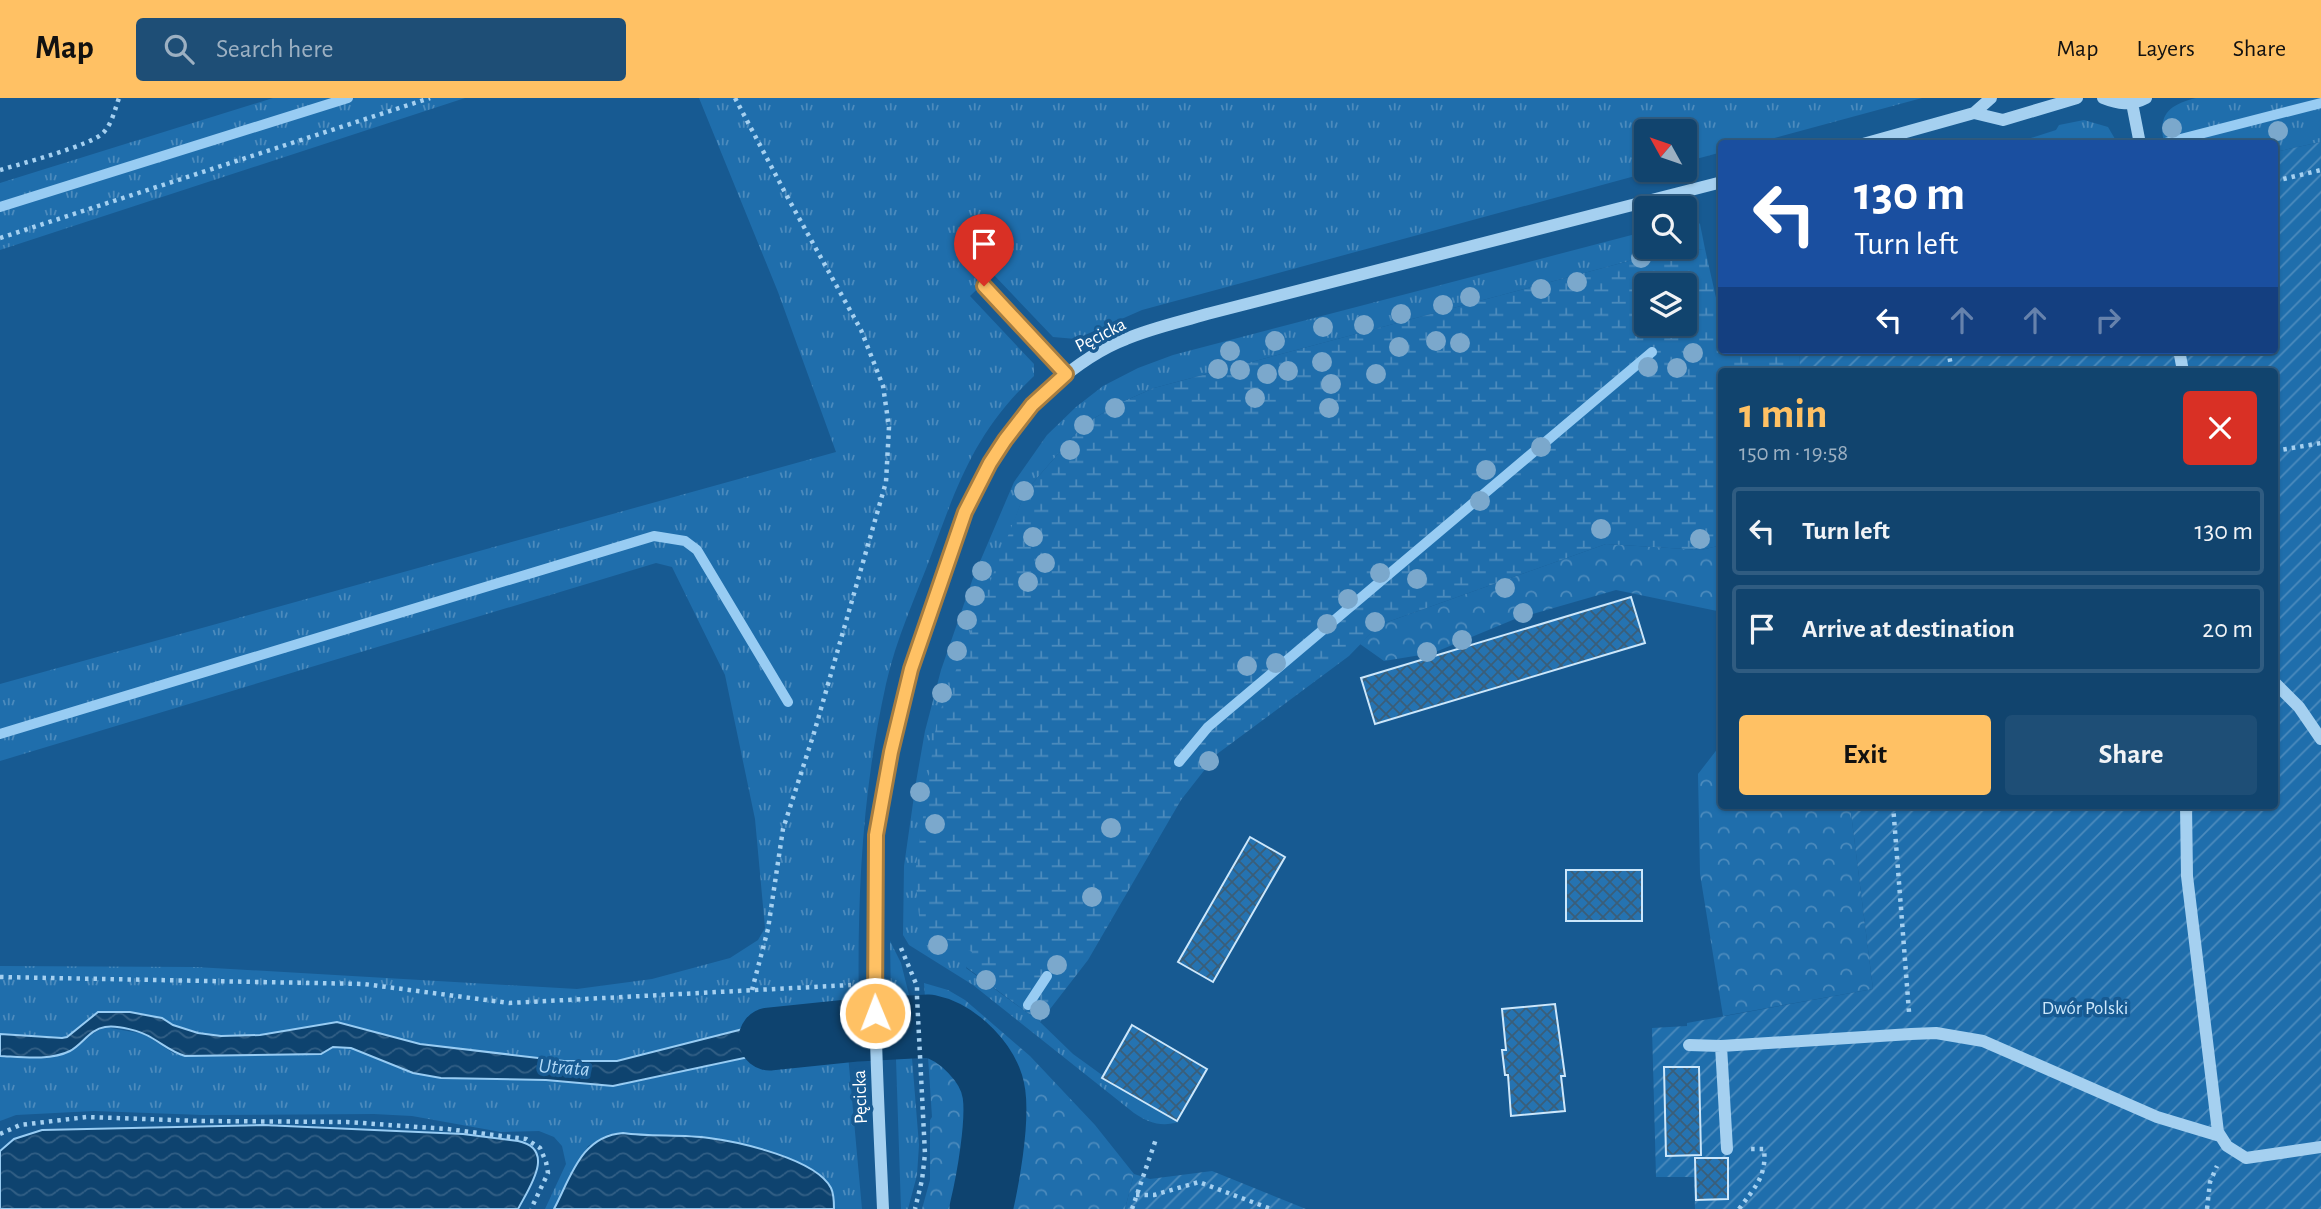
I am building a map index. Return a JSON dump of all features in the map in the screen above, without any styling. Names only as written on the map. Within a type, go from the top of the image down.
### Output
[{"type":"street","points":[[1877,140],[1974,113],[1991,98]]},
{"type":"street","points":[[1974,113],[2003,120],[2077,98]]},
{"type":"street","points":[[2102,98],[2122,104],[2146,98]]},
{"type":"street","points":[[2132,103],[2139,140]]},
{"type":"street","name":"Pęcicka","points":[[883,1209],[875,1013],[875,849],[878,820],[911,669],[965,512],[990,463],[1032,405],[1066,374],[1126,338],[1175,323],[1718,183]]},
{"type":"street","points":[[984,286],[1066,374]]},
{"type":"street","points":[[2278,686],[2299,707],[2321,739]]},
{"type":"street","points":[[2186,809],[2187,876],[2212,1085],[2224,1141]]},
{"type":"street","points":[[1689,1045],[1721,1046],[1936,1033],[1983,1041],[2157,1117],[2224,1141],[2238,1154],[2250,1158],[2321,1147]]},
{"type":"street","points":[[1721,1046],[1727,1149]]},
{"type":"path","points":[[0,170],[83,144],[103,134],[119,98]]},
{"type":"path","points":[[0,238],[430,98]]},
{"type":"path","points":[[736,98],[861,330],[883,386],[889,427],[886,482],[814,733],[783,829],[768,929],[752,990]]},
{"type":"path","points":[[2278,180],[2321,170]]},
{"type":"path","points":[[2278,450],[2321,443]]},
{"type":"path","points":[[1893,809],[1911,1034]]},
{"type":"path","points":[[898,943],[917,986],[925,1154],[915,1209]]},
{"type":"path","points":[[0,977],[364,984],[509,1003],[875,984]]},
{"type":"path","points":[[0,1134],[20,1125],[87,1118],[347,1122],[447,1129],[526,1139],[540,1148],[548,1173],[531,1209]]},
{"type":"path","points":[[1132,1209],[1156,1139]]},
{"type":"path","points":[[2207,1209],[2210,1182],[2224,1141]]},
{"type":"path","points":[[1727,1149],[1764,1149],[1763,1175],[1739,1209]]},
{"type":"path","points":[[1136,1195],[1154,1195],[1199,1182],[1271,1209]]},
{"type":"green space","points":[[273,98],[465,98],[0,250],[0,183]]},
{"type":"green space","points":[[699,98],[1922,98],[1767,140],[1718,140],[1718,153],[1698,158],[1698,119],[1634,119],[1634,176],[1142,310],[1076,339],[1053,337],[993,274],[970,296],[1034,364],[1034,376],[997,417],[971,458],[951,502],[890,667],[871,768],[862,850],[859,1017],[816,1019],[743,1029],[616,1061],[564,1061],[419,1044],[337,1022],[260,1035],[208,1035],[182,1029],[162,1018],[130,1012],[98,1012],[67,1037],[62,1038],[0,1034],[0,966],[196,967],[577,989],[652,979],[730,958],[758,940],[765,928],[755,819],[725,675],[672,567],[656,563],[0,761],[0,684],[836,452],[778,292]]},
{"type":"green space","points":[[2196,98],[2321,98],[2321,142],[2278,151],[2278,140],[2164,140],[2164,118],[2178,104]]},
{"type":"green space","points":[[2084,120],[2108,127],[2115,139],[2025,140],[2056,130],[2059,125]]},
{"type":"green space","name":"Dwór Polski","points":[[2321,142],[2321,1209],[1695,1209],[1694,1177],[1656,1177],[1652,1028],[1687,1026],[1687,1023],[1873,989],[1850,809],[2278,809],[2278,368],[1800,368],[1799,354],[2278,354],[2278,151]]},
{"type":"green space","points":[[1697,221],[1700,224],[1705,249],[1697,250]]},
{"type":"green space","points":[[1634,234],[1634,259],[1637,259],[1154,388],[1122,402],[1084,424],[1025,492],[1000,560],[973,952],[966,968],[1040,1022],[1073,1054],[1102,1075],[1101,1078],[1179,1122],[1166,1124],[1155,1123],[1134,1113],[973,985],[909,945],[903,935],[904,866],[925,731],[941,670],[973,578],[1014,482],[1047,435],[1076,407],[1103,386],[1138,368],[1173,355]]},
{"type":"green space","points":[[1705,249],[1718,307],[1718,354],[1799,354],[1800,368],[1718,368],[1718,546],[1701,550],[1606,544],[1379,625],[1349,656],[1217,754],[1181,800],[1088,960],[1040,1022],[966,967],[972,952],[920,926],[915,873],[937,719],[1025,492],[1084,424],[1122,402],[1154,388],[1637,259],[1697,259],[1697,250]]},
{"type":"green space","points":[[1606,544],[1701,550],[1718,546],[1718,611],[1616,590],[1515,619],[1433,653],[1384,661],[1360,644],[1379,625]]},
{"type":"green space","points":[[1718,748],[1718,809],[1850,809],[1873,989],[1723,1016],[1700,874],[1698,774]]},
{"type":"green space","points":[[890,941],[901,963],[909,995],[891,997]]},
{"type":"green space","points":[[924,983],[948,990],[965,1000],[1030,1056],[1095,1125],[1134,1174],[1125,1209],[996,1209],[1012,1131],[1015,1091],[972,1028],[937,1011],[926,1013]]},
{"type":"green space","points":[[105,1027],[144,1034],[173,1053],[185,1056],[321,1054],[333,1047],[351,1048],[413,1073],[441,1078],[546,1080],[613,1086],[786,1049],[847,1044],[862,1209],[834,1209],[834,1204],[813,1170],[741,1143],[706,1138],[609,1134],[588,1146],[554,1209],[545,1209],[566,1164],[562,1146],[554,1137],[539,1131],[501,1132],[412,1116],[374,1114],[203,1115],[94,1111],[16,1115],[0,1121],[0,1056],[56,1056],[73,1050]]},
{"type":"green space","points":[[935,1040],[957,1051],[965,1060],[981,1094],[983,1132],[965,1209],[922,1209],[930,1180],[932,1117],[927,1042]]},
{"type":"green space","points":[[912,1058],[919,1145],[917,1175],[908,1209],[901,1209],[896,1059]]},
{"type":"green space","points":[[1212,1171],[1306,1209],[1125,1209],[1134,1174],[1150,1179]]},
{"type":"water","points":[[937,1011],[972,1028],[1015,1091],[1012,1131],[996,1209],[965,1209],[970,1197],[982,1134],[983,1101],[973,1073],[963,1057],[947,1044],[939,1041],[927,1042],[926,1013]]},
{"type":"water","points":[[98,1012],[130,1012],[162,1018],[173,1025],[198,1033],[221,1036],[260,1035],[337,1022],[420,1044],[564,1061],[617,1061],[743,1029],[816,1019],[859,1017],[859,1044],[786,1049],[613,1086],[546,1080],[441,1078],[413,1073],[351,1048],[333,1047],[321,1054],[185,1056],[142,1033],[116,1027],[100,1028],[70,1051],[54,1056],[0,1056],[0,1034],[67,1037]]},
{"type":"water","points":[[263,1125],[463,1134],[518,1141],[530,1145],[536,1152],[537,1170],[518,1209],[0,1209],[0,1151],[14,1139],[42,1130]]},
{"type":"water","points":[[623,1133],[709,1138],[739,1143],[794,1160],[823,1178],[832,1190],[834,1209],[554,1209],[572,1172],[587,1150],[609,1136]]},
{"type":"building","points":[[1631,597],[1645,643],[1375,724],[1361,678]]},
{"type":"building","points":[[1250,837],[1285,857],[1213,982],[1178,962]]},
{"type":"building","points":[[1566,870],[1642,870],[1642,921],[1566,921]]},
{"type":"building","points":[[1555,1004],[1565,1076],[1561,1076],[1565,1111],[1511,1116],[1508,1075],[1505,1075],[1502,1050],[1506,1050],[1502,1009]]},
{"type":"building","points":[[1132,1025],[1207,1069],[1177,1121],[1102,1078]]},
{"type":"building","points":[[1664,1067],[1699,1067],[1701,1155],[1666,1156]]},
{"type":"building","points":[[1695,1158],[1728,1158],[1728,1199],[1696,1200]]},
{"type":"waterway","points":[[0,207],[348,98]]},
{"type":"waterway","points":[[2177,140],[2321,103]]},
{"type":"waterway","points":[[1179,762],[1208,727],[1652,352]]},
{"type":"waterway","points":[[0,734],[654,536],[685,541],[697,550],[788,702]]},
{"type":"waterway","points":[[1028,1005],[1047,976]]},
{"type":"waterway","name":"Utrata","points":[[770,1039],[929,1026],[940,1029],[961,1042],[986,1072],[994,1094],[993,1135],[981,1209]]},
{"type":"waterway","points":[[983,1069],[998,1050]]},
{"type":"route","points":[[875,1013],[876,835],[891,752],[911,669],[965,512],[990,463],[1032,405],[1066,374],[984,286]]}]
